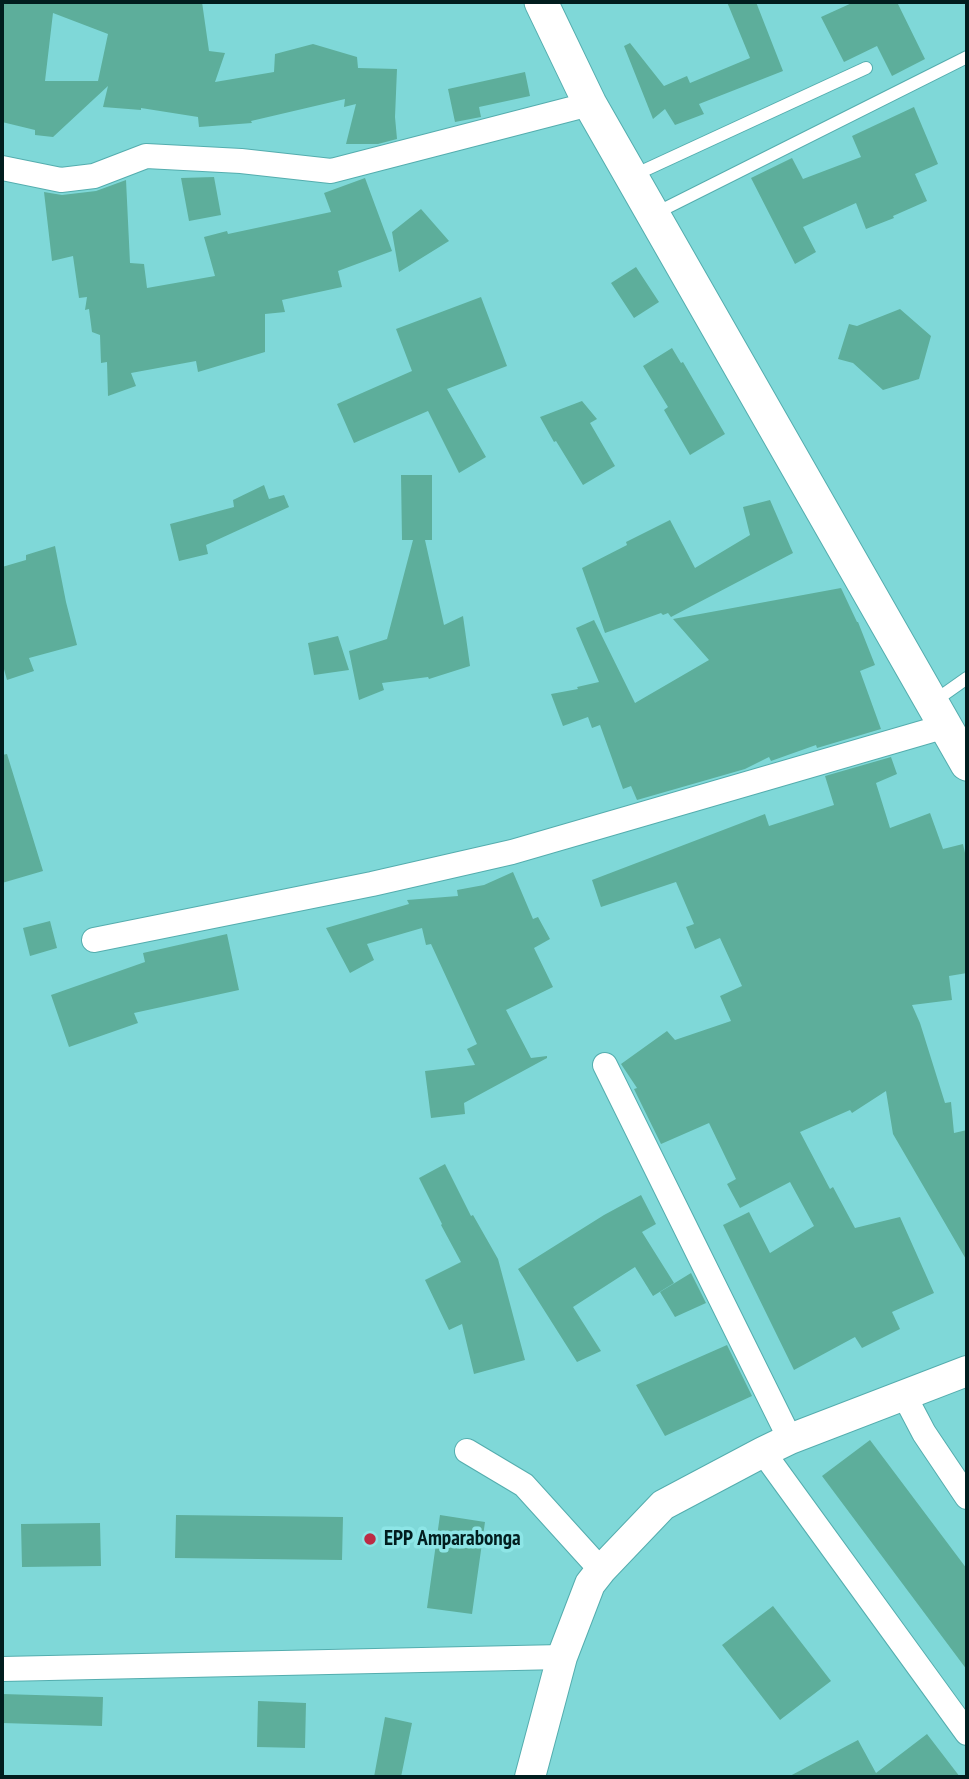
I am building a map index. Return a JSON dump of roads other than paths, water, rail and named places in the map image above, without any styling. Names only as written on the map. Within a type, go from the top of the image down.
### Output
[{"type":"main road","points":[[541,2],[590,104],[967,764]]},
{"type":"street","points":[[2,169],[61,180],[94,176],[146,156],[241,161],[331,171],[590,104]]},
{"type":"street","points":[[94,940],[372,884],[512,852],[939,714]]},
{"type":"street","points":[[606,1065],[790,1439]]},
{"type":"street","points":[[530,1777],[562,1657],[590,1584],[663,1505],[790,1439],[967,1371]]},
{"type":"street","points":[[904,1395],[924,1433],[967,1497]]},
{"type":"street","points":[[467,1451],[524,1485],[601,1570]]},
{"type":"street","points":[[763,1452],[967,1733]]},
{"type":"street","points":[[2,1669],[562,1657]]},
{"type":"lane","points":[[653,215],[967,57]]},
{"type":"lane","points":[[631,176],[866,68]]},
{"type":"lane","points":[[939,714],[967,678]]},
{"type":"place","name":"EPP Amparabonga","points":[[370,1539]]}]
